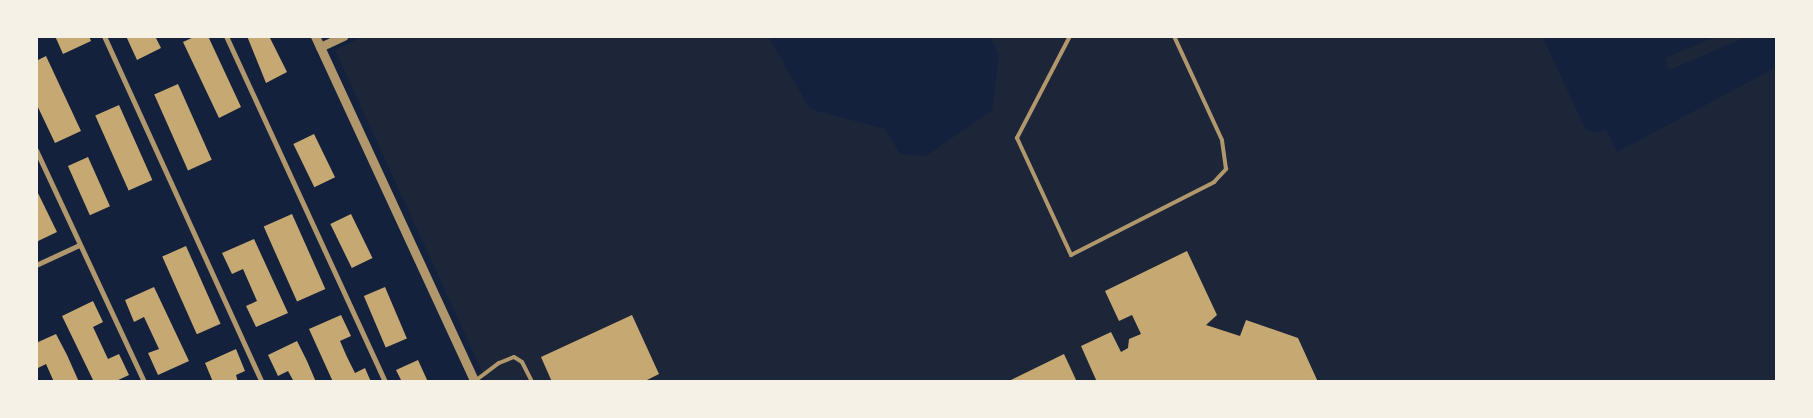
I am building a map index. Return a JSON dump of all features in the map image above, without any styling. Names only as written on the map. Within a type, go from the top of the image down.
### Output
[{"type":"street","points":[[104,36],[262,382]]},
{"type":"street","points":[[226,36],[385,382]]},
{"type":"street","points":[[315,36],[475,382]]},
{"type":"street","points":[[320,48],[344,36]]},
{"type":"street","points":[[36,150],[144,382]]},
{"type":"street","points":[[36,265],[79,245]]},
{"type":"lane","points":[[1070,36],[1017,138],[1071,255],[1214,182],[1226,169],[1222,140],[1174,36]]},
{"type":"lane","points":[[475,382],[499,362],[514,357],[522,362],[532,382]]},
{"type":"shaded area","points":[[364,36],[768,36],[810,109],[885,129],[900,154],[926,156],[992,110],[999,56],[990,36],[1542,36],[1586,130],[1597,133],[1606,129],[1617,152],[1777,67],[1777,382],[487,382],[335,50]]},
{"type":"shaded area","points":[[1717,36],[1747,37],[1669,70],[1665,58]]},
{"type":"building","points":[[55,36],[89,36],[91,41],[63,54]]},
{"type":"building","points":[[126,36],[155,36],[161,48],[137,60]]},
{"type":"building","points":[[196,36],[208,36],[241,107],[219,118],[183,42]]},
{"type":"building","points":[[247,36],[269,36],[287,72],[266,83]]},
{"type":"building","points":[[46,56],[81,131],[55,143],[36,103],[36,61]]},
{"type":"building","points":[[178,84],[212,160],[188,170],[154,95]]},
{"type":"building","points":[[119,105],[152,180],[129,190],[95,116]]},
{"type":"building","points":[[314,134],[335,177],[314,187],[293,144]]},
{"type":"building","points":[[88,157],[110,206],[90,215],[68,166]]},
{"type":"building","points":[[36,189],[57,232],[36,242]]},
{"type":"building","points":[[292,214],[325,289],[297,302],[264,227]]},
{"type":"building","points":[[351,214],[372,258],[352,268],[330,224]]},
{"type":"building","points":[[254,239],[288,313],[256,327],[246,306],[257,301],[243,269],[232,274],[222,253]]},
{"type":"building","points":[[186,246],[221,324],[197,334],[162,257]]},
{"type":"building","points":[[1187,251],[1217,315],[1206,325],[1240,336],[1246,320],[1298,338],[1318,382],[1097,382],[1081,346],[1111,332],[1121,352],[1128,348],[1129,339],[1141,334],[1132,315],[1119,321],[1105,291]]},
{"type":"building","points":[[154,287],[189,361],[158,375],[148,353],[159,349],[144,317],[134,322],[125,300]]},
{"type":"building","points":[[385,287],[407,339],[386,348],[364,296]]},
{"type":"building","points":[[93,301],[103,322],[93,327],[108,359],[119,354],[129,375],[114,382],[94,382],[62,316]]},
{"type":"building","points":[[341,315],[351,336],[340,341],[347,357],[355,373],[365,368],[371,382],[333,382],[309,329]]},
{"type":"building","points":[[632,315],[659,374],[643,382],[552,382],[541,357]]},
{"type":"building","points":[[56,334],[79,382],[54,382],[46,364],[36,369],[36,343]]},
{"type":"building","points":[[297,341],[316,382],[294,382],[288,371],[278,376],[268,355]]},
{"type":"building","points":[[236,349],[245,371],[236,375],[238,382],[213,382],[205,363]]},
{"type":"building","points":[[1064,354],[1077,382],[1007,382]]},
{"type":"building","points":[[418,360],[428,382],[402,382],[396,370]]}]
